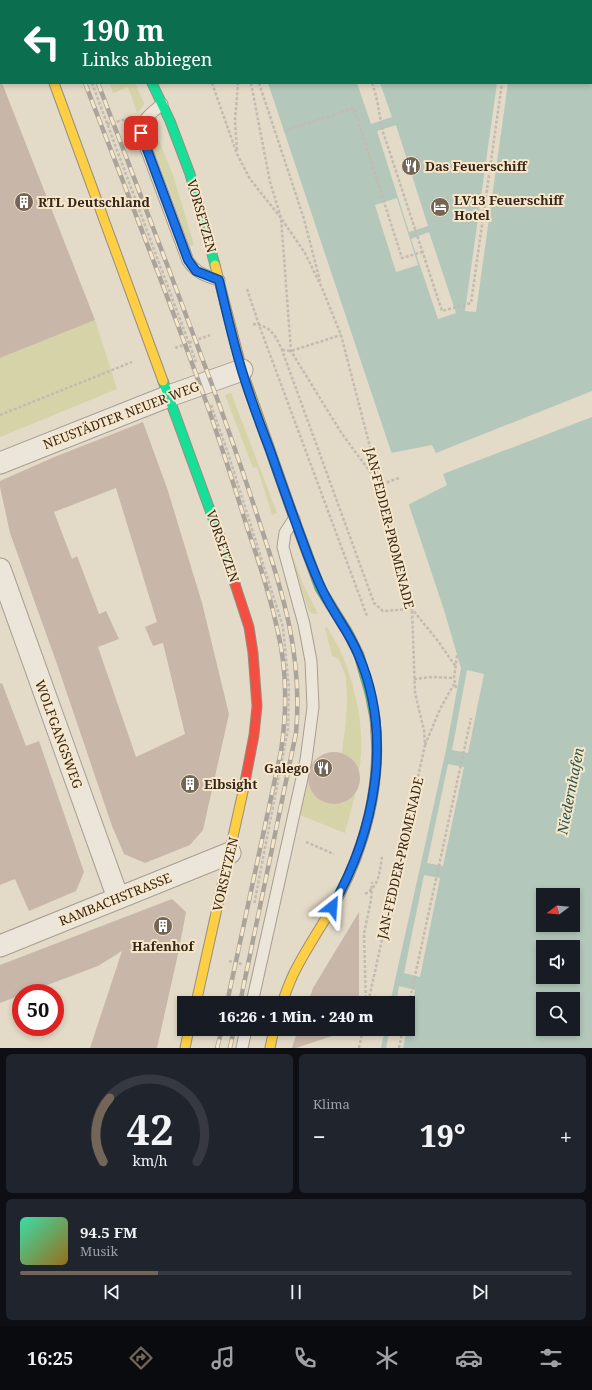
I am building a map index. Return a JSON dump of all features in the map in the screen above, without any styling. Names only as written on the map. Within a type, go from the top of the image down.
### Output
[{"type":"main road","name":"VORSETZEN","points":[[54,84],[230,564],[249,627],[253,653],[257,706],[254,735],[247,778],[198,996]]},
{"type":"main road","name":"VORSETZEN","points":[[152,84],[179,143],[190,174],[210,241],[242,370],[294,519],[320,588],[348,633],[359,655],[370,693],[375,718],[377,744],[376,774],[366,826],[354,863],[339,895],[295,970],[285,996]]},
{"type":"main road","points":[[185,1048],[188,1036]]},
{"type":"main road","points":[[270,1048],[273,1036]]},
{"type":"street","name":"NEUSTÄDTER NEUER WEG","points":[[0,463],[168,396],[242,370]]},
{"type":"street","name":"WOLFGANGSWEG","points":[[0,569],[118,898]]},
{"type":"street","name":"RAMBACHSTRASSE","points":[[0,946],[230,852]]},
{"type":"lane","points":[[162,104],[144,120],[141,126],[143,140],[188,260],[196,271],[219,280]]},
{"type":"lane","points":[[254,996],[306,760],[313,707],[311,661],[304,624],[283,547],[285,533],[294,519]]},
{"type":"lane","points":[[242,1048],[245,1036]]},
{"type":"path","points":[[92,84],[188,343]]},
{"type":"path","name":"JAN-FEDDER-PROMENADE","points":[[212,84],[238,154],[250,179],[281,218],[305,253],[322,288],[341,335],[412,609],[415,692],[424,730],[425,745],[369,996]]},
{"type":"path","points":[[238,84],[235,121],[238,154]]},
{"type":"path","points":[[251,84],[270,182],[281,218],[291,351],[342,434],[380,485],[400,478]]},
{"type":"path","points":[[259,84],[304,219],[322,288]]},
{"type":"path","points":[[372,84],[377,97],[378,114],[383,132],[442,311],[472,303],[502,84]]},
{"type":"path","points":[[284,131],[354,108],[402,258],[422,252]]},
{"type":"path","points":[[231,329],[251,324],[259,325],[269,329],[276,337],[374,603],[383,612],[412,609],[456,667]]},
{"type":"path","points":[[282,350],[291,351],[341,335]]},
{"type":"path","points":[[0,415],[117,367],[154,354]]},
{"type":"path","points":[[456,688],[454,678],[457,655]]},
{"type":"path","points":[[414,679],[432,677],[454,678]]},
{"type":"path","points":[[425,745],[440,709],[454,684]]},
{"type":"path","points":[[411,996],[471,718]]},
{"type":"path","points":[[289,835],[354,863]]},
{"type":"path","points":[[367,996],[364,934],[371,900]]},
{"type":"path","points":[[359,1048],[362,1036]]},
{"type":"path","points":[[399,1048],[402,1036]]},
{"type":"shaded area","points":[[110,84],[135,84],[144,103],[143,106],[137,113],[128,87],[113,93]]},
{"type":"shaded area","points":[[152,124],[173,175],[194,245],[190,246],[150,138],[149,130]]},
{"type":"shaded area","points":[[95,320],[117,389],[0,437],[0,358]]},
{"type":"shaded area","points":[[231,393],[277,513],[272,515],[257,467],[253,468],[225,395]]},
{"type":"shaded area","points":[[290,554],[292,554],[303,584],[318,614],[311,613],[309,611]]},
{"type":"shaded area","points":[[327,627],[342,655],[352,682],[360,727],[361,756],[359,770],[353,760],[342,753],[347,701],[346,677],[339,659],[332,656],[325,628]]},
{"type":"shaded area","points":[[307,775],[309,785],[313,793],[326,803],[341,803],[356,791],[345,833],[300,815]]},
{"type":"water","name":"Niedernhafen","points":[[268,84],[592,84],[592,1048],[381,1048],[384,1036],[415,1036],[415,996],[392,996],[446,750],[461,668],[444,610]]},
{"type":"pier","points":[[357,84],[380,84],[392,117],[371,124]]},
{"type":"pier","points":[[497,84],[508,84],[476,312],[465,311]]},
{"type":"pier","points":[[396,125],[428,226],[409,232],[377,131]]},
{"type":"pier","points":[[397,198],[418,265],[396,272],[375,205]]},
{"type":"pier","points":[[429,232],[456,313],[438,319],[411,239]]},
{"type":"pier","points":[[592,391],[592,417],[443,474],[447,485],[408,505],[391,453],[432,445],[436,453]]},
{"type":"pier","points":[[467,670],[484,674],[468,753],[452,750]]},
{"type":"pier","points":[[448,764],[464,767],[443,866],[427,863]]},
{"type":"pier","points":[[424,875],[440,878],[420,977],[404,973]]},
{"type":"pier","points":[[399,986],[415,990],[414,996],[397,996]]},
{"type":"pier","points":[[389,1036],[406,1036],[403,1048],[386,1048]]},
{"type":"building","name":"RTL Deutschland","points":[[0,84],[2,84],[95,320],[0,358]]},
{"type":"building","points":[[143,422],[168,491],[202,603],[229,714],[203,830],[190,845],[145,863],[124,854],[112,826],[57,664],[10,533],[0,481],[52,458]],"holes":[[[116,488],[157,622],[145,627],[153,646],[163,643],[185,734],[136,757],[98,647],[119,639],[106,611],[99,614],[77,556],[72,559],[54,512]]]},
{"type":"building","points":[[2,683],[26,746],[39,741],[84,872],[76,891],[29,911],[15,879],[0,885],[0,684]]},
{"type":"building","points":[[334,752],[348,756],[356,764],[360,778],[356,792],[348,800],[334,804],[320,800],[312,792],[308,778],[312,764],[320,756]]},
{"type":"building","points":[[172,899],[186,912],[157,1048],[90,1048],[122,951],[98,966],[50,984],[12,984],[12,998],[0,1003],[0,965]]},
{"type":"building","points":[[359,912],[359,996],[310,996],[313,988]]},
{"type":"building","points":[[296,1036],[332,1036],[296,1048],[292,1048]]},
{"type":"railway","points":[[85,84],[210,413],[268,591],[283,658],[285,705],[281,751],[228,996]]},
{"type":"railway","points":[[98,84],[236,452],[276,573],[294,651],[297,678],[296,733],[241,996]]},
{"type":"railway","points":[[217,1048],[220,1036]]},
{"type":"railway","points":[[230,1048],[233,1036]]},
{"type":"traffic: fast","points":[[152,84],[170,121],[190,174],[215,265]]},
{"type":"traffic: fast","points":[[163,381],[227,557],[235,584]]},
{"type":"traffic: fast","points":[[294,518],[320,588],[348,633],[359,655],[370,693],[376,732]]},
{"type":"traffic: slow","points":[[54,84],[163,381]]},
{"type":"traffic: slow","points":[[215,265],[242,370],[294,518]]},
{"type":"traffic: slow","points":[[284,996],[294,973],[339,896],[363,837],[369,816],[376,774],[376,732]]},
{"type":"traffic: slow","points":[[198,996],[244,787]]},
{"type":"traffic: slow","points":[[185,1048],[188,1036]]},
{"type":"traffic: slow","points":[[270,1048],[273,1036]]},
{"type":"traffic: jam","points":[[235,584],[249,627],[253,653],[257,706],[254,735],[244,787]]},
{"type":"place","name":"Das Feuerschiff","points":[[411,166]]},
{"type":"place","name":"RTL Deutschland","points":[[24,202]]},
{"type":"place","name":"LV13 Feuerschiff Hotel","points":[[440,207]]},
{"type":"place","name":"Galego","points":[[323,768]]},
{"type":"place","name":"Elbsight","points":[[190,784]]},
{"type":"place","name":"Hafenhof","points":[[163,926]]},
{"type":"route","points":[[141,133],[188,260],[196,271],[219,280],[242,370],[308,558],[320,588],[348,633],[359,655],[370,693],[375,718],[377,744],[376,774],[372,799],[363,838],[354,863],[332,907]]}]
